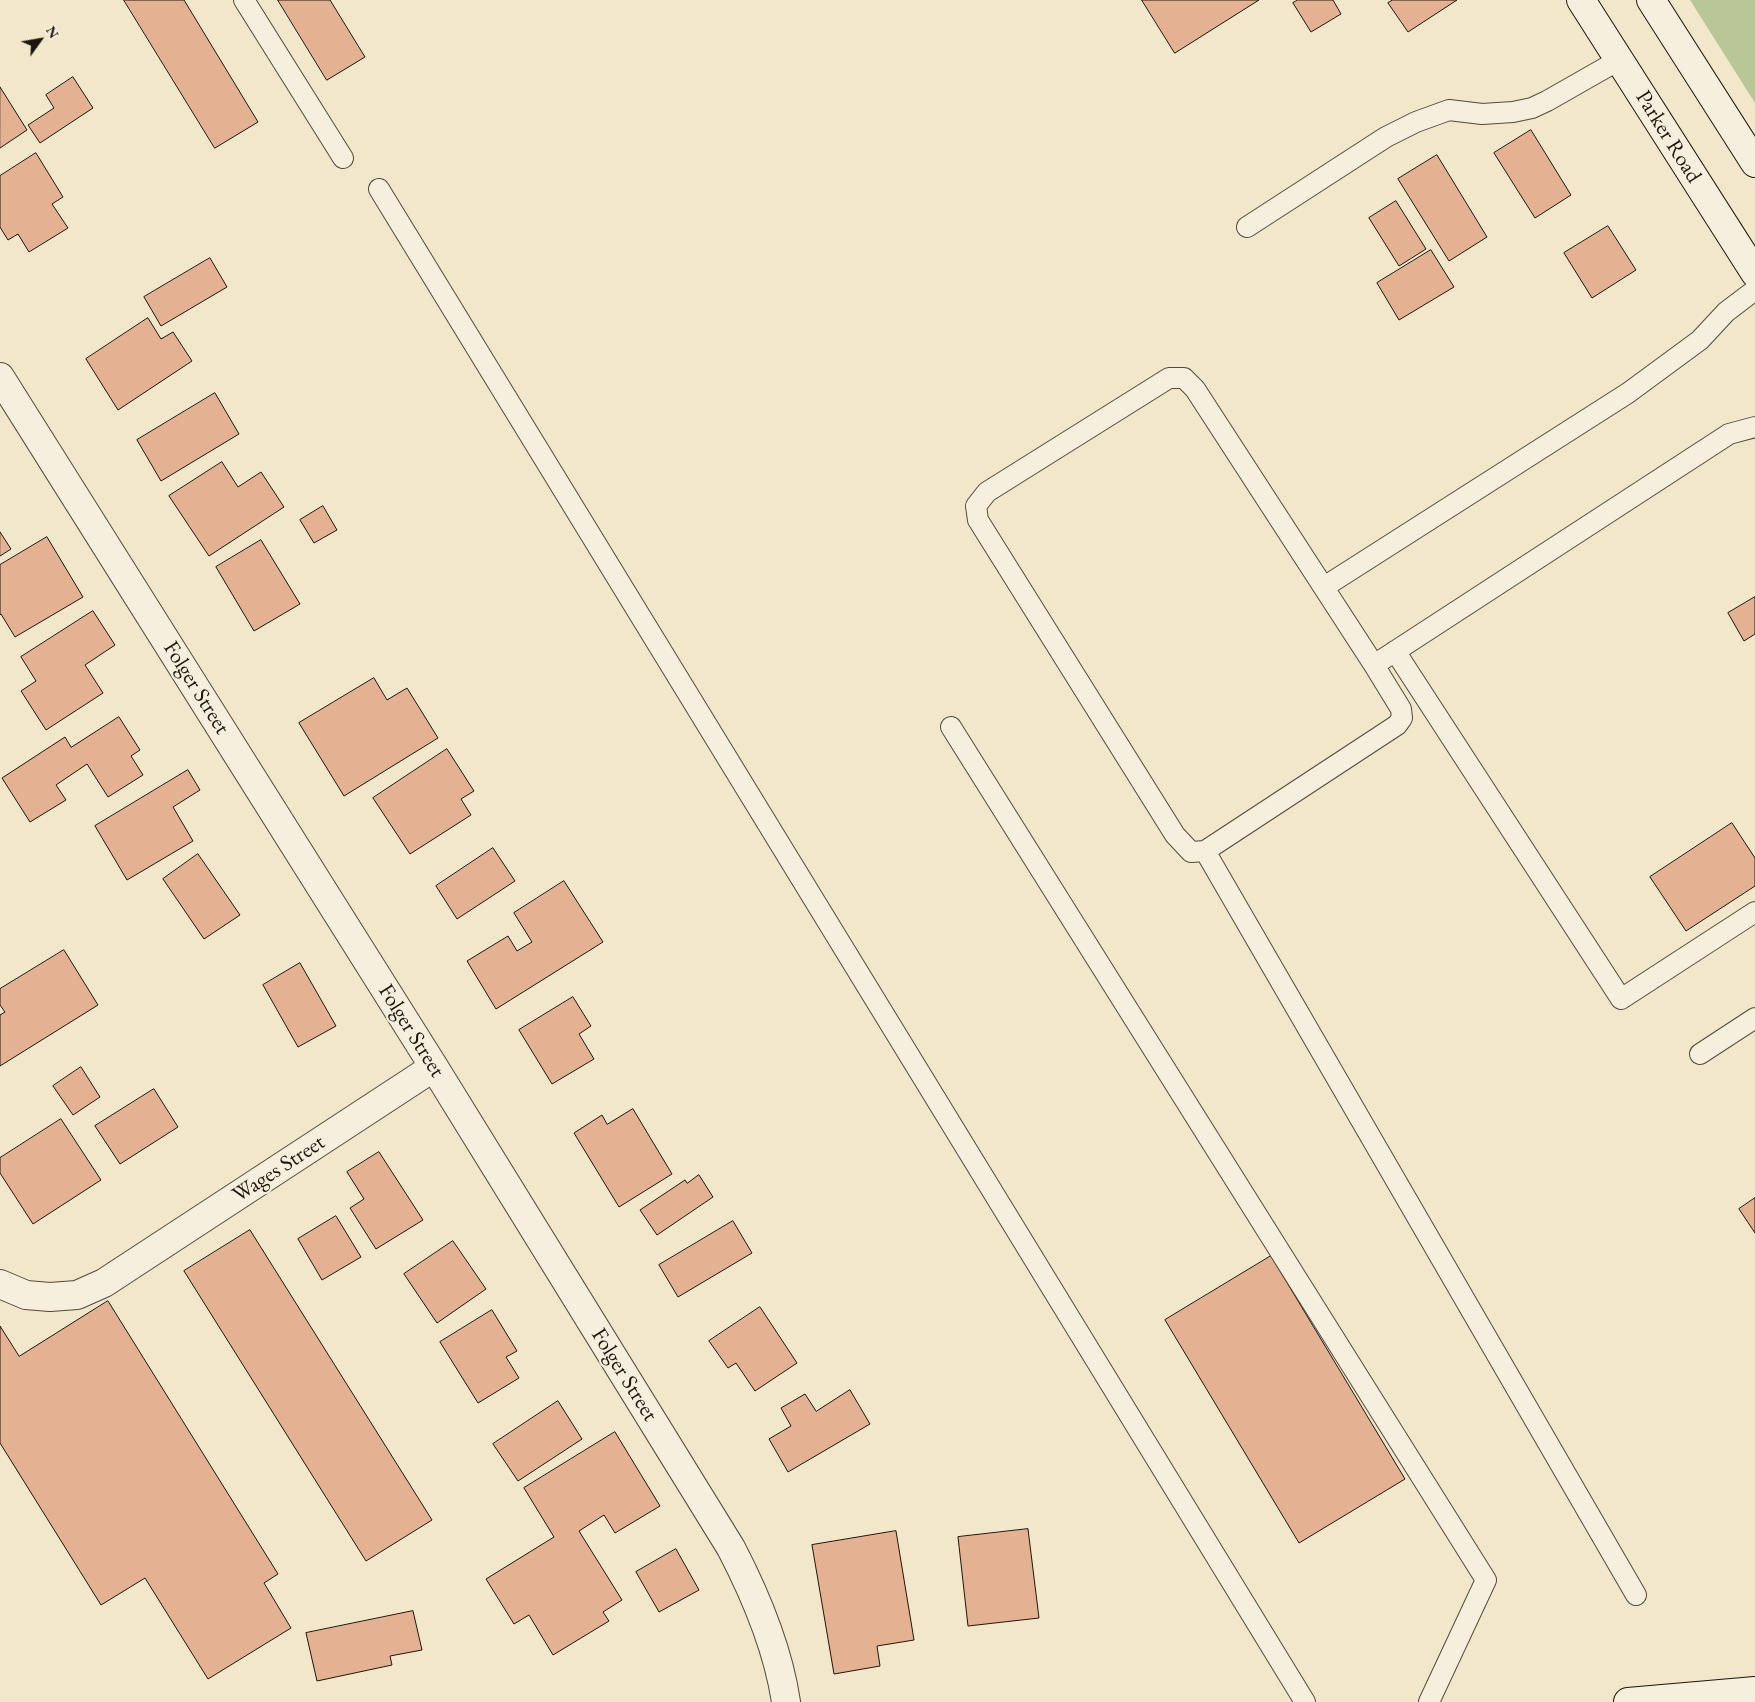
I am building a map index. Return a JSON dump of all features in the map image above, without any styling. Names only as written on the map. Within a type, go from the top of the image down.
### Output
[{"type":"street","name":"Parker Road","points":[[1581,0],[1755,273]]},
{"type":"street","points":[[1651,0],[1755,163]]},
{"type":"street","name":"Folger Street","points":[[0,377],[434,1067],[731,1548],[749,1582],[774,1651],[786,1702]]},
{"type":"street","name":"Wages Street","points":[[0,1284],[26,1295],[50,1297],[77,1295],[104,1283],[434,1067]]},
{"type":"street","points":[[1628,1702],[1708,1699],[1755,1691]]},
{"type":"lane","points":[[244,0],[343,158]]},
{"type":"lane","points":[[1247,227],[1386,137],[1416,122],[1449,110],[1482,114],[1513,112],[1532,108],[1619,60]]},
{"type":"lane","points":[[379,189],[1305,1702]]},
{"type":"lane","points":[[1324,587],[1628,393],[1700,340],[1726,312],[1755,290]]},
{"type":"lane","points":[[1169,378],[1184,378],[1195,389],[1374,665],[1401,709],[1402,718],[1396,725],[1205,851],[1191,852],[1175,835],[978,520],[976,506],[987,492],[1169,378]]},
{"type":"lane","points":[[1374,665],[1729,434],[1755,427]]},
{"type":"lane","points":[[1395,651],[1621,999],[1755,912]]},
{"type":"lane","points":[[951,727],[1486,1580],[1429,1702]]},
{"type":"lane","points":[[1205,851],[1636,1595]]},
{"type":"lane","points":[[1700,1054],[1755,1018]]},
{"type":"green space","points":[[1690,0],[1755,0],[1755,103]]},
{"type":"building","points":[[124,0],[184,0],[258,122],[215,148]]},
{"type":"building","points":[[278,0],[330,0],[365,57],[327,80]]},
{"type":"building","points":[[1142,0],[1259,0],[1175,53]]},
{"type":"building","points":[[1298,0],[1333,0],[1341,14],[1311,32],[1293,3]]},
{"type":"building","points":[[1393,0],[1457,0],[1408,32],[1388,3]]},
{"type":"building","points":[[73,77],[93,108],[40,143],[28,125],[54,108],[46,95]]},
{"type":"building","points":[[0,87],[27,130],[0,148]]},
{"type":"building","points":[[1531,130],[1571,195],[1535,218],[1494,153]]},
{"type":"building","points":[[36,153],[63,197],[52,204],[68,228],[29,252],[18,234],[8,240],[0,227],[0,176]]},
{"type":"building","points":[[1437,155],[1487,237],[1449,261],[1398,179]]},
{"type":"building","points":[[1396,201],[1426,249],[1399,266],[1369,218]]},
{"type":"building","points":[[1608,226],[1636,270],[1592,298],[1564,253]]},
{"type":"building","points":[[1431,250],[1454,287],[1399,320],[1377,283]]},
{"type":"building","points":[[210,258],[227,287],[161,326],[144,297]]},
{"type":"building","points":[[148,318],[161,339],[173,332],[192,361],[118,410],[86,359]]},
{"type":"building","points":[[215,393],[239,434],[161,481],[137,440]]},
{"type":"building","points":[[222,462],[238,487],[261,472],[284,507],[209,556],[169,496]]},
{"type":"building","points":[[323,506],[337,530],[314,543],[300,520]]},
{"type":"building","points":[[0,532],[11,549],[0,556]]},
{"type":"building","points":[[47,537],[83,597],[15,637],[0,615],[0,565]]},
{"type":"building","points":[[261,540],[300,604],[254,631],[216,567]]},
{"type":"building","points":[[1755,597],[1755,634],[1744,641],[1728,613]]},
{"type":"building","points":[[93,611],[115,645],[85,665],[103,693],[46,730],[21,691],[36,681],[21,657]]},
{"type":"building","points":[[374,678],[387,700],[407,688],[438,738],[344,796],[299,723]]},
{"type":"building","points":[[119,717],[140,750],[131,756],[143,775],[108,797],[87,764],[56,785],[66,800],[30,822],[2,778],[65,737],[71,747]]},
{"type":"building","points":[[447,749],[474,791],[461,799],[471,815],[410,854],[373,798]]},
{"type":"building","points":[[188,770],[200,790],[173,807],[193,841],[127,880],[95,826]]},
{"type":"building","points":[[1732,823],[1755,858],[1755,886],[1686,931],[1650,877]]},
{"type":"building","points":[[493,848],[515,881],[457,919],[436,886]]},
{"type":"building","points":[[198,854],[240,915],[204,939],[163,879]]},
{"type":"building","points":[[564,881],[603,942],[496,1009],[467,961],[508,936],[517,951],[532,942],[514,913]]},
{"type":"building","points":[[64,950],[98,1005],[0,1066],[0,1015],[5,1012],[0,1005],[0,989]]},
{"type":"building","points":[[300,963],[336,1026],[298,1047],[263,985]]},
{"type":"building","points":[[573,997],[591,1026],[579,1034],[594,1059],[552,1084],[519,1030]]},
{"type":"building","points":[[81,1067],[100,1097],[73,1115],[53,1086]]},
{"type":"building","points":[[154,1089],[178,1127],[120,1164],[95,1126]]},
{"type":"building","points":[[633,1109],[672,1174],[619,1207],[574,1133],[602,1115],[607,1124]]},
{"type":"building","points":[[61,1119],[101,1180],[33,1224],[0,1173],[0,1158]]},
{"type":"building","points":[[379,1152],[423,1220],[376,1249],[350,1208],[364,1199],[347,1172]]},
{"type":"building","points":[[699,1175],[713,1197],[657,1235],[640,1210],[685,1180],[687,1183]]},
{"type":"building","points":[[1755,1198],[1755,1233],[1739,1209]]},
{"type":"building","points":[[336,1216],[361,1257],[322,1280],[298,1239]]},
{"type":"building","points":[[733,1221],[752,1253],[678,1297],[659,1265]]},
{"type":"building","points":[[250,1230],[432,1520],[366,1561],[184,1271]]},
{"type":"building","points":[[453,1241],[486,1289],[437,1323],[404,1274]]},
{"type":"building","points":[[1271,1256],[1405,1479],[1299,1543],[1165,1320]]},
{"type":"building","points":[[108,1301],[278,1574],[264,1583],[291,1628],[208,1679],[145,1578],[101,1605],[0,1443],[0,1326],[19,1356]]},
{"type":"building","points":[[760,1307],[797,1363],[755,1391],[736,1363],[728,1368],[709,1341]]},
{"type":"building","points":[[492,1310],[517,1351],[506,1357],[519,1378],[478,1403],[440,1342]]},
{"type":"building","points":[[850,1390],[870,1424],[788,1472],[769,1439],[791,1426],[781,1408],[805,1394],[816,1411]]},
{"type":"building","points":[[558,1401],[582,1439],[518,1481],[493,1444]]},
{"type":"building","points":[[615,1432],[660,1506],[615,1533],[604,1515],[579,1531],[622,1600],[603,1612],[609,1621],[553,1655],[529,1615],[514,1624],[486,1579],[554,1537],[524,1488]]},
{"type":"building","points":[[1028,1529],[1039,1618],[968,1626],[958,1537]]},
{"type":"building","points":[[896,1531],[914,1640],[877,1646],[880,1666],[834,1674],[812,1545]]},
{"type":"building","points":[[676,1549],[699,1590],[659,1612],[636,1572]]},
{"type":"building","points":[[413,1611],[422,1650],[390,1656],[392,1665],[317,1681],[306,1633]]}]
